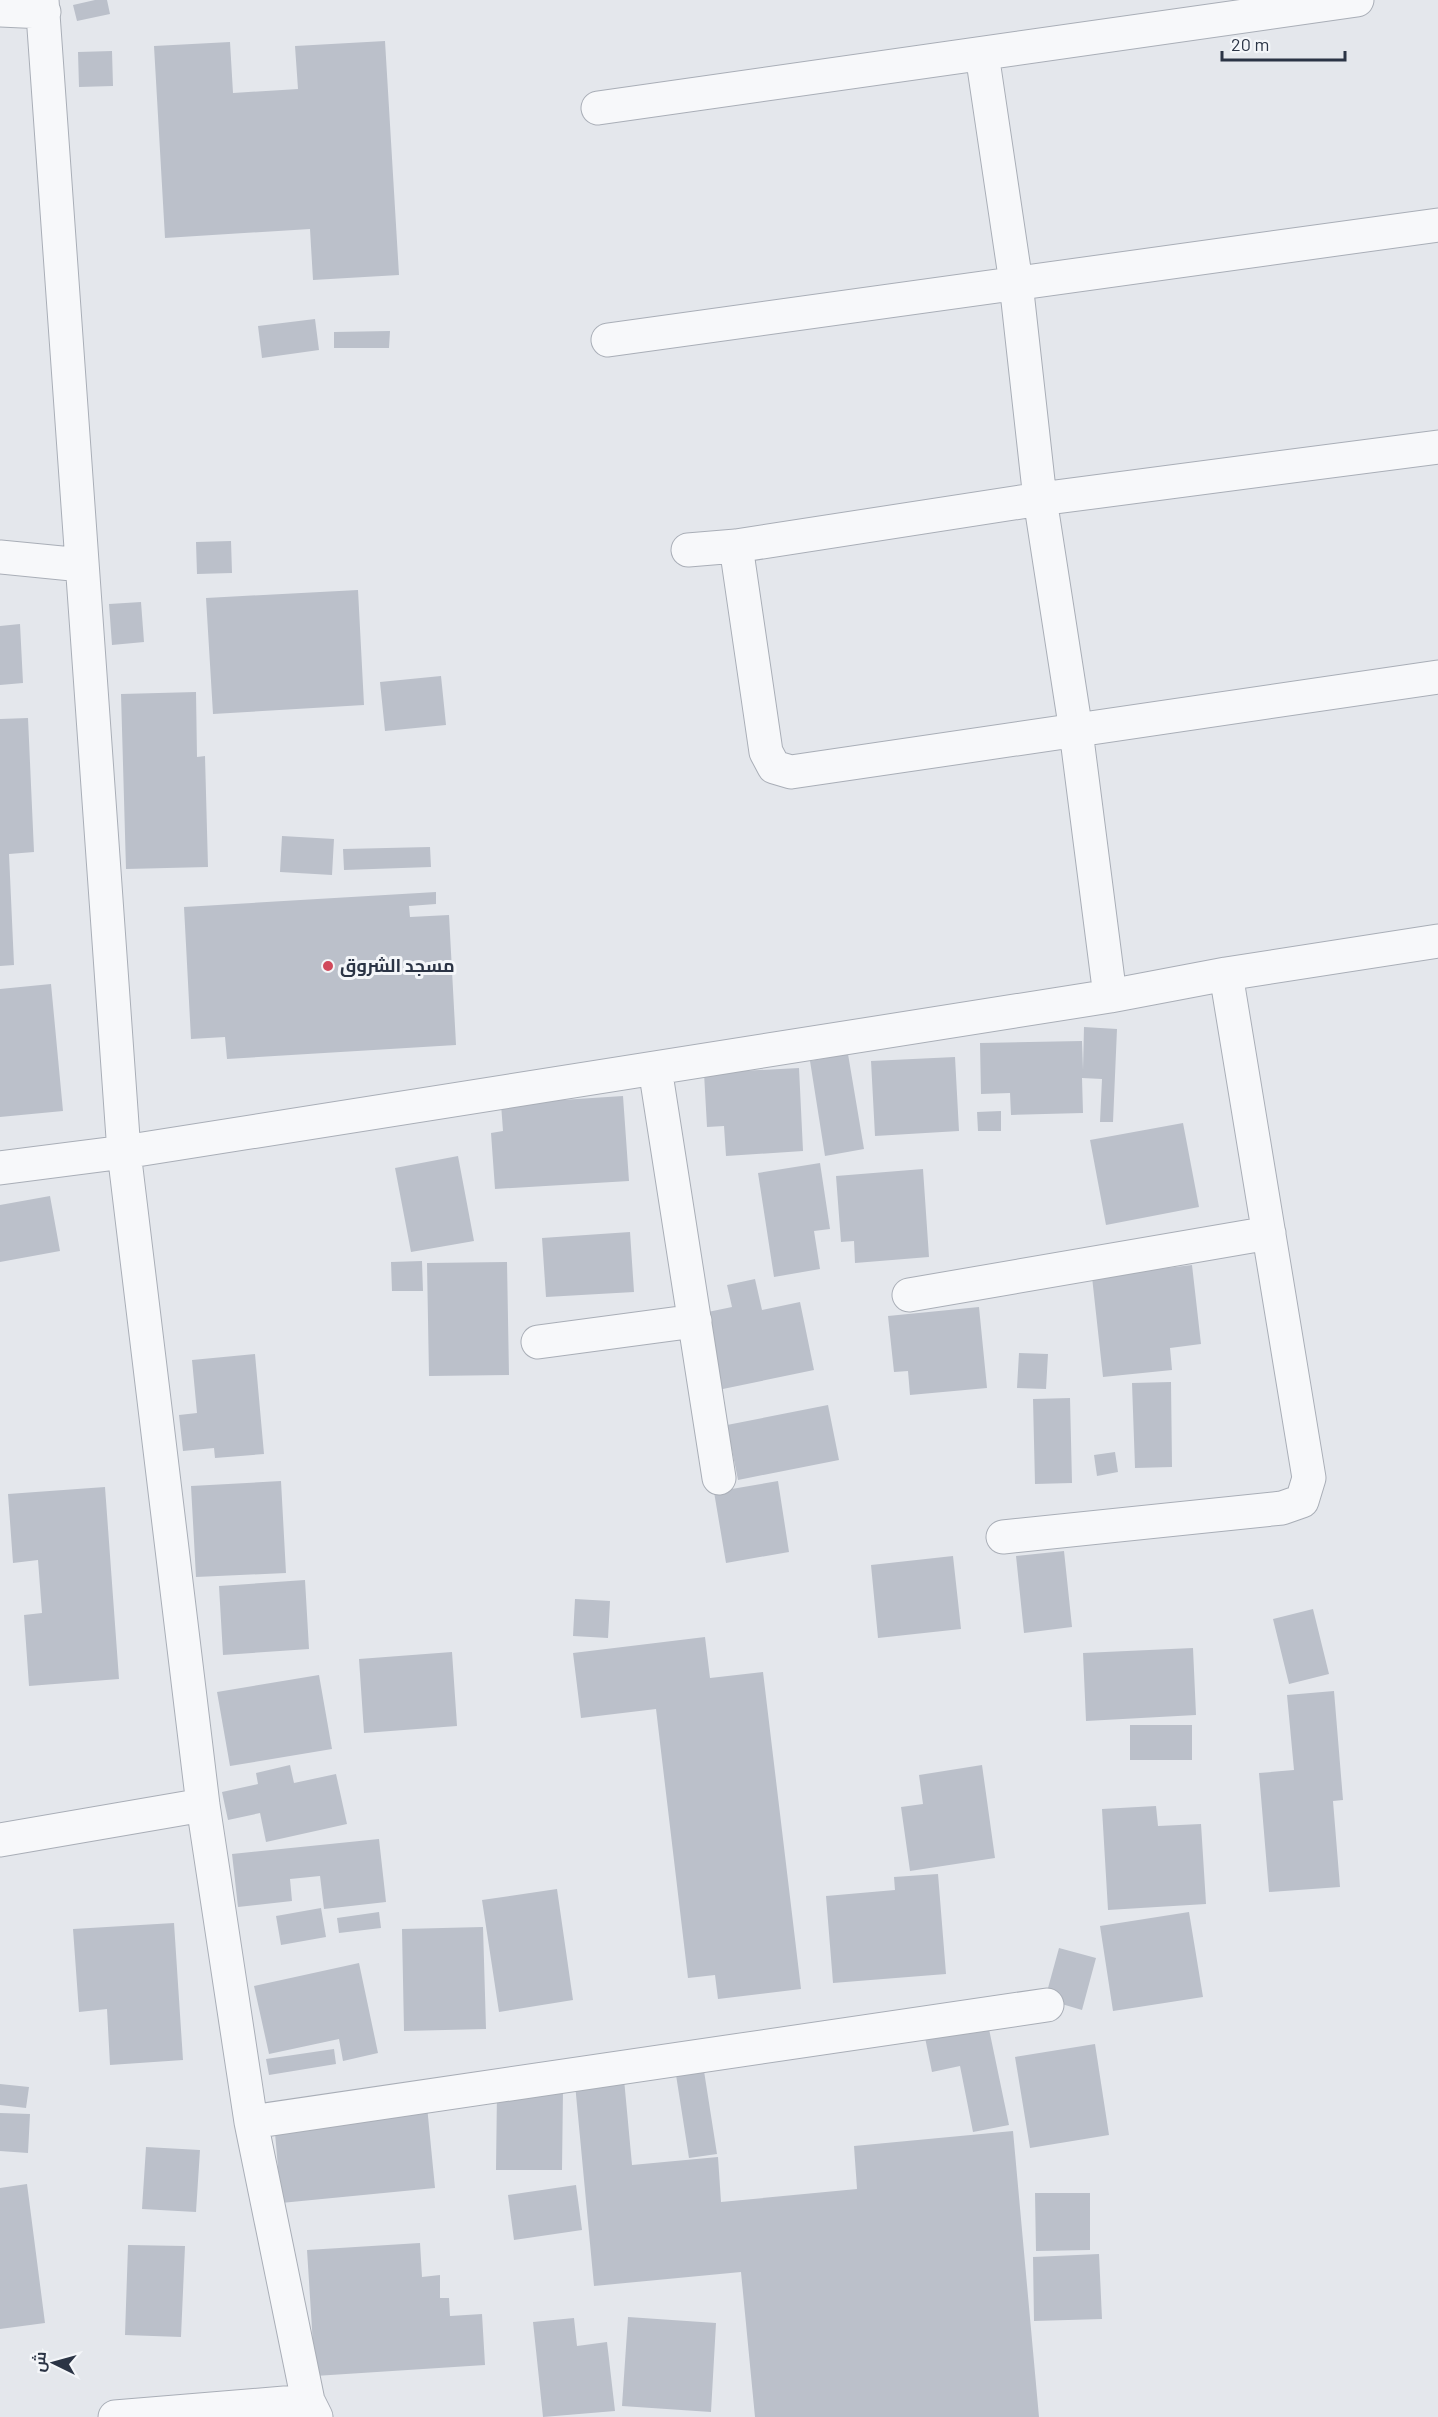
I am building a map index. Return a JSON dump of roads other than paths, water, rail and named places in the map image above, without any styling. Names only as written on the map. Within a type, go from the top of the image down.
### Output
[{"type":"street","points":[[598,108],[1357,0]]},
{"type":"street","points":[[0,10],[43,6],[124,1152],[203,1805],[251,2122],[312,2409],[115,2417]]},
{"type":"street","points":[[982,54],[1016,283],[1040,500],[1076,731],[1110,996]]},
{"type":"street","points":[[608,340],[1438,225]]},
{"type":"street","points":[[688,550],[736,546],[1040,500],[1438,447]]},
{"type":"street","points":[[736,546],[766,752],[774,767],[791,772],[1438,677]]},
{"type":"street","points":[[0,557],[82,565]]},
{"type":"street","points":[[0,1168],[124,1152],[1110,996],[1226,974],[1438,941]]},
{"type":"street","points":[[1003,1537],[1282,1508],[1302,1501],[1309,1478],[1226,974]]},
{"type":"street","points":[[655,1068],[719,1478]]},
{"type":"street","points":[[909,1295],[1269,1233]]},
{"type":"street","points":[[538,1342],[694,1321]]},
{"type":"street","points":[[0,1840],[203,1805]]},
{"type":"street","points":[[251,2122],[1047,2005]]},
{"type":"place","name":"مسجد الشروق","points":[[328,966]]}]
